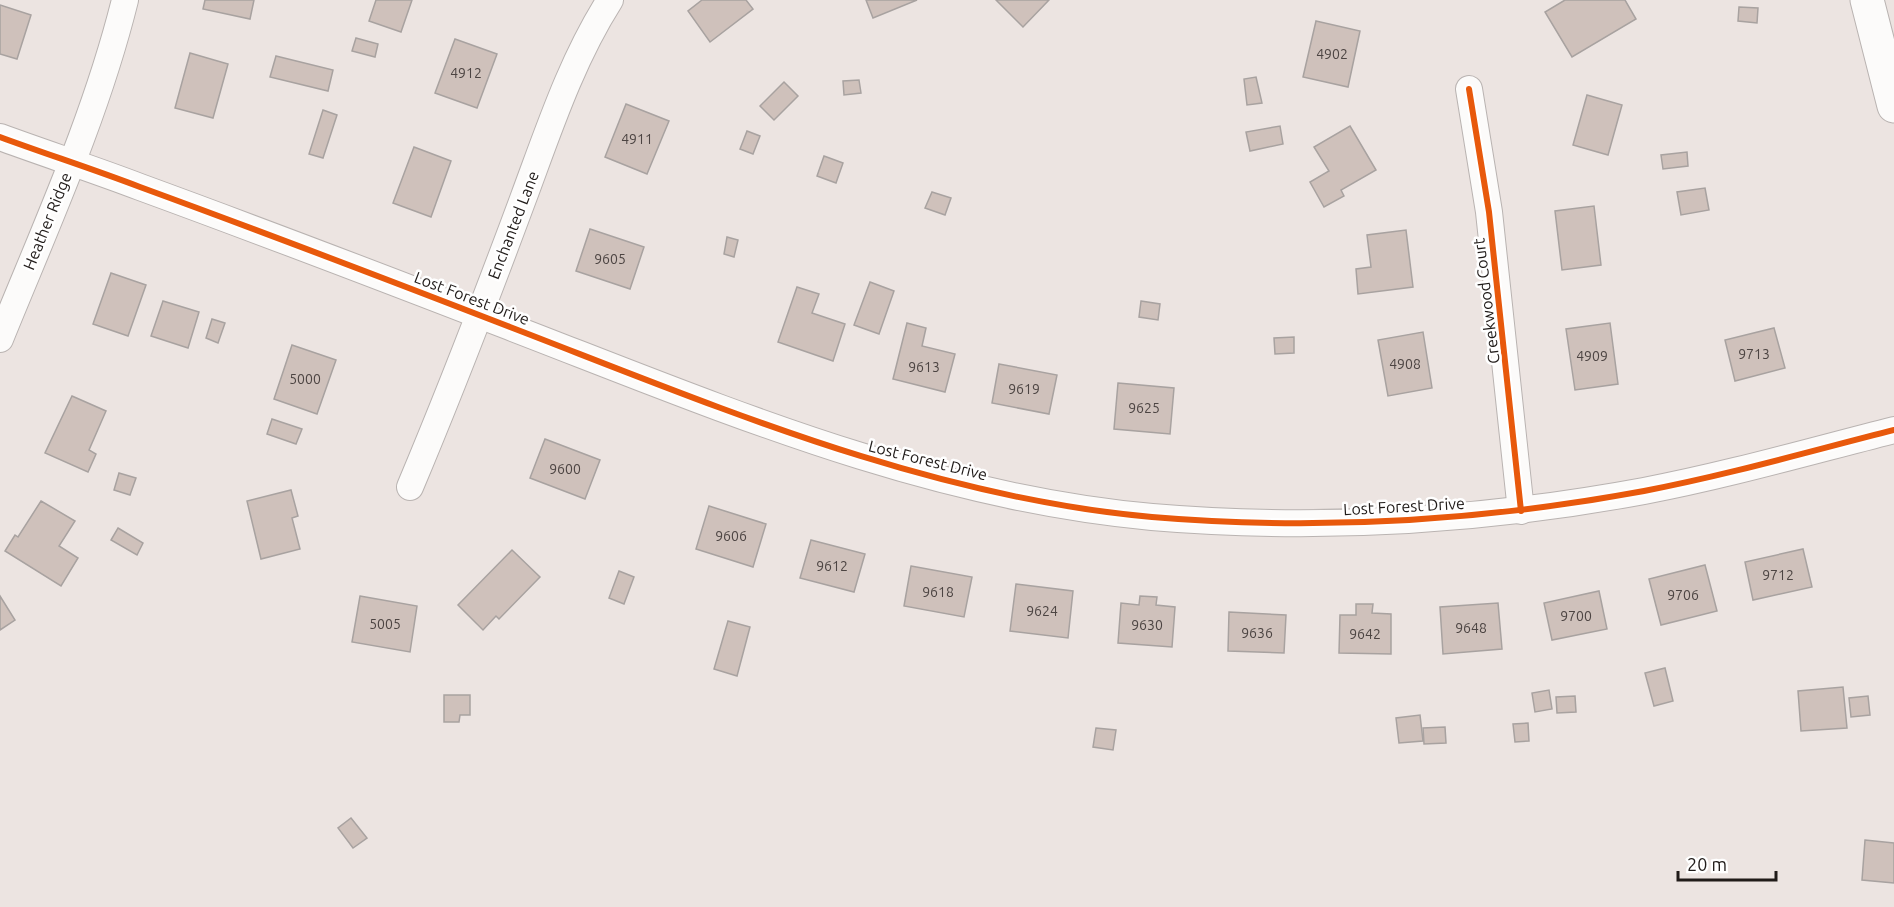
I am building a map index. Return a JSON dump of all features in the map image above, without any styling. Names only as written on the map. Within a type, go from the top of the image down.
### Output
[{"type":"main road","points":[[1867,0],[1894,106]]},
{"type":"street","name":"Heather Ridge","points":[[0,339],[71,161],[113,45],[125,0]]},
{"type":"street","name":"Enchanted Lane","points":[[410,487],[479,315],[558,106],[592,28],[610,0]]},
{"type":"street","name":"Creekwood Court","points":[[1469,89],[1489,212],[1521,511]]},
{"type":"street","name":"Lost Forest Drive","points":[[0,137],[71,161],[795,437],[910,471],[1028,498],[1147,517],[1249,523],[1329,524],[1442,519],[1521,511],[1656,488],[1894,430]]},
{"type":"building","points":[[205,0],[254,0],[250,19],[203,9]]},
{"type":"building","points":[[376,0],[412,0],[401,32],[369,21]]},
{"type":"building","points":[[702,0],[746,0],[753,9],[710,42],[688,11]]},
{"type":"building","points":[[866,0],[917,0],[873,18]]},
{"type":"building","points":[[996,0],[1049,0],[1023,27]]},
{"type":"building","points":[[1565,0],[1625,0],[1636,19],[1572,57],[1545,12]]},
{"type":"building","points":[[0,5],[31,15],[17,59],[0,54]]},
{"type":"building","points":[[1739,7],[1758,8],[1757,23],[1738,21]]},
{"type":"building","points":[[1316,21],[1360,31],[1348,87],[1303,77]]},
{"type":"building","points":[[356,38],[378,44],[375,57],[352,51]]},
{"type":"building","points":[[455,39],[497,54],[477,108],[435,93]]},
{"type":"building","points":[[190,53],[228,64],[213,118],[175,108]]},
{"type":"building","points":[[276,56],[333,70],[328,91],[270,77]]},
{"type":"building","points":[[1256,77],[1262,103],[1247,105],[1244,79]]},
{"type":"building","points":[[859,80],[861,93],[844,95],[843,81]]},
{"type":"building","points":[[784,82],[798,96],[774,120],[760,106]]},
{"type":"building","points":[[1587,95],[1622,105],[1608,155],[1573,145]]},
{"type":"building","points":[[626,104],[669,121],[647,174],[605,157]]},
{"type":"building","points":[[323,110],[337,115],[323,158],[309,154]]},
{"type":"building","points":[[1280,126],[1283,144],[1250,151],[1246,132]]},
{"type":"building","points":[[1350,126],[1376,170],[1341,190],[1344,196],[1324,207],[1310,182],[1329,171],[1314,147]]},
{"type":"building","points":[[747,131],[760,136],[753,154],[740,149]]},
{"type":"building","points":[[414,147],[451,161],[431,217],[393,203]]},
{"type":"building","points":[[1687,152],[1688,166],[1663,169],[1661,155]]},
{"type":"building","points":[[824,156],[843,163],[836,183],[817,176]]},
{"type":"building","points":[[1705,188],[1709,210],[1681,215],[1677,192]]},
{"type":"building","points":[[932,192],[951,198],[945,215],[925,208]]},
{"type":"building","points":[[1594,206],[1601,265],[1562,270],[1555,211]]},
{"type":"building","points":[[590,229],[644,247],[630,289],[576,271]]},
{"type":"building","points":[[1406,230],[1413,287],[1358,294],[1356,269],[1371,267],[1367,235]]},
{"type":"building","points":[[727,237],[738,240],[734,257],[724,254]]},
{"type":"building","points":[[111,273],[146,285],[128,336],[93,324]]},
{"type":"building","points":[[870,282],[894,291],[879,334],[854,325]]},
{"type":"building","points":[[797,287],[819,294],[812,313],[845,324],[833,361],[778,342]]},
{"type":"building","points":[[163,301],[199,312],[188,348],[151,336]]},
{"type":"building","points":[[1141,301],[1160,304],[1158,320],[1139,317]]},
{"type":"building","points":[[212,319],[225,323],[218,343],[206,338]]},
{"type":"building","points":[[907,323],[926,328],[922,346],[955,354],[945,392],[893,379]]},
{"type":"building","points":[[1610,323],[1618,384],[1575,390],[1566,329]]},
{"type":"building","points":[[1774,328],[1785,368],[1735,381],[1725,340]]},
{"type":"building","points":[[1423,332],[1432,388],[1388,396],[1378,340]]},
{"type":"building","points":[[1294,337],[1294,353],[1275,354],[1274,338]]},
{"type":"building","points":[[292,345],[336,360],[317,414],[274,399]]},
{"type":"building","points":[[999,364],[1057,375],[1049,414],[992,403]]},
{"type":"building","points":[[1118,383],[1174,388],[1170,434],[1114,429]]},
{"type":"building","points":[[72,396],[106,411],[89,450],[96,454],[88,472],[45,453]]},
{"type":"building","points":[[272,419],[302,429],[296,444],[267,434]]},
{"type":"building","points":[[545,439],[600,460],[585,499],[530,478]]},
{"type":"building","points":[[119,473],[136,478],[130,495],[114,490]]},
{"type":"building","points":[[291,490],[298,516],[292,518],[300,549],[261,559],[247,501]]},
{"type":"building","points":[[41,501],[75,521],[59,546],[78,558],[61,586],[5,551],[15,535],[18,537]]},
{"type":"building","points":[[709,506],[766,524],[753,567],[696,549]]},
{"type":"building","points":[[118,528],[143,543],[137,555],[111,540]]},
{"type":"building","points":[[811,540],[865,554],[854,592],[800,578]]},
{"type":"building","points":[[1803,549],[1812,587],[1753,600],[1745,562]]},
{"type":"building","points":[[512,550],[540,577],[499,619],[496,616],[483,630],[458,605]]},
{"type":"building","points":[[1705,565],[1717,611],[1661,625],[1649,579]]},
{"type":"building","points":[[911,566],[972,577],[964,617],[904,606]]},
{"type":"building","points":[[619,571],[634,577],[624,604],[609,598]]},
{"type":"building","points":[[1016,584],[1073,591],[1068,638],[1010,631]]},
{"type":"building","points":[[1599,591],[1607,629],[1552,640],[1544,603]]},
{"type":"building","points":[[0,596],[15,620],[0,630]]},
{"type":"building","points":[[360,596],[417,606],[410,652],[352,642]]},
{"type":"building","points":[[1140,596],[1157,597],[1156,605],[1175,607],[1172,647],[1118,643],[1121,603],[1139,605]]},
{"type":"building","points":[[1498,603],[1502,649],[1443,654],[1440,607]]},
{"type":"building","points":[[1356,604],[1373,604],[1372,613],[1391,614],[1391,654],[1339,653],[1340,615],[1356,615]]},
{"type":"building","points":[[1229,612],[1286,615],[1284,653],[1228,651]]},
{"type":"building","points":[[728,621],[750,627],[737,676],[714,669]]},
{"type":"building","points":[[1665,668],[1673,701],[1654,706],[1645,673]]},
{"type":"building","points":[[1843,687],[1847,728],[1801,731],[1798,691]]},
{"type":"building","points":[[1549,690],[1552,709],[1535,712],[1532,693]]},
{"type":"building","points":[[444,695],[470,695],[470,715],[460,715],[459,722],[444,722]]},
{"type":"building","points":[[1575,696],[1576,712],[1557,713],[1556,697]]},
{"type":"building","points":[[1868,696],[1870,715],[1851,717],[1849,698]]},
{"type":"building","points":[[1420,715],[1423,741],[1399,743],[1396,718]]},
{"type":"building","points":[[1528,723],[1529,741],[1515,742],[1513,724]]},
{"type":"building","points":[[1445,727],[1446,743],[1424,744],[1423,728]]},
{"type":"building","points":[[1096,728],[1116,730],[1113,750],[1093,747]]},
{"type":"building","points":[[351,818],[367,838],[353,848],[338,828]]},
{"type":"building","points":[[1865,840],[1894,843],[1894,883],[1862,880]]},
{"type":"cycle path","points":[[1469,89],[1489,212],[1521,511]]},
{"type":"cycle path","points":[[0,137],[232,221],[745,417],[905,469],[986,490],[1068,506],[1152,517],[1276,523],[1399,521],[1461,516],[1522,510],[1675,485],[1894,430]]}]
